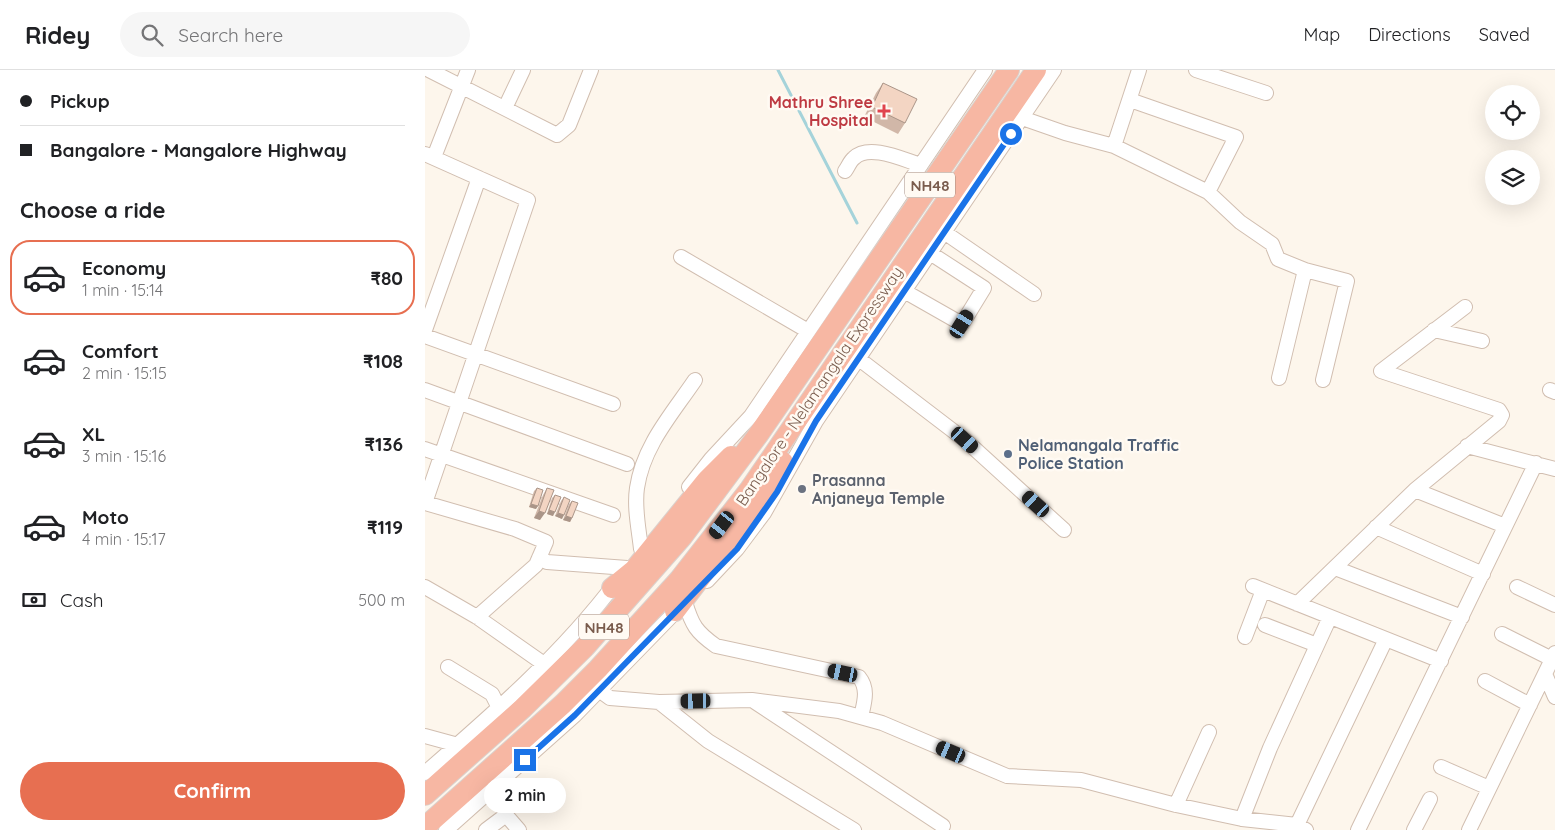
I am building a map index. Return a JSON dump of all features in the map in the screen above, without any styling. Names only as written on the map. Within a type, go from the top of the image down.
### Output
[{"type":"highway","name":"Bangalore - Nelamangala Expressway","points":[[425,795],[523,708],[636,592],[682,538],[758,435],[1009,70]]},
{"type":"highway","name":"Bangalore - Nelamangala Expressway","points":[[425,827],[556,710],[641,623],[713,538],[806,407],[1036,70]]},
{"type":"highway","points":[[680,606],[768,488],[783,462],[806,407]]},
{"type":"highway","points":[[612,588],[634,570],[723,462],[758,435]]},
{"type":"street","points":[[429,70],[461,84],[557,135],[569,125],[591,70]]},
{"type":"street","points":[[468,70],[429,155],[528,200],[425,503],[515,530],[545,542],[536,565],[477,617]]},
{"type":"street","points":[[505,108],[523,70]]},
{"type":"street","points":[[445,830],[575,715],[680,606],[719,570],[764,513],[816,421],[1054,70]]},
{"type":"street","points":[[1114,146],[1139,70]]},
{"type":"street","points":[[1195,70],[1266,93]]},
{"type":"street","points":[[425,774],[499,708],[544,664],[612,588],[711,458],[751,416],[921,165],[981,71]]},
{"type":"street","points":[[1130,100],[1236,138],[1208,192]]},
{"type":"street","points":[[1022,118],[1065,133],[1114,146],[1208,192],[1240,222],[1272,244],[1279,259],[1305,270],[1347,281],[1323,380]]},
{"type":"street","points":[[845,171],[855,156],[864,152],[877,152],[921,165]]},
{"type":"street","points":[[425,330],[479,178]]},
{"type":"street","points":[[944,232],[1034,294]]},
{"type":"street","points":[[905,291],[962,324],[985,288],[930,253]]},
{"type":"street","points":[[681,257],[808,331]]},
{"type":"street","points":[[1279,378],[1305,270]]},
{"type":"street","points":[[1297,604],[1415,490],[1499,421],[1502,415],[1499,410],[1381,371],[1465,307]]},
{"type":"street","points":[[1434,330],[1482,341]]},
{"type":"street","points":[[425,336],[474,356],[613,404]]},
{"type":"street","points":[[859,359],[965,440],[1064,530]]},
{"type":"street","points":[[641,549],[637,488],[643,459],[695,380]]},
{"type":"street","points":[[425,390],[627,464]]},
{"type":"street","points":[[1467,446],[1555,469]]},
{"type":"street","points":[[425,449],[613,515]]},
{"type":"street","points":[[1358,830],[1536,464]]},
{"type":"street","points":[[1415,490],[1505,526]]},
{"type":"street","points":[[1376,527],[1483,574]]},
{"type":"street","points":[[539,558],[547,562],[627,568]]},
{"type":"street","points":[[1335,568],[1462,617]]},
{"type":"street","points":[[425,587],[477,617],[544,664]]},
{"type":"street","points":[[1245,637],[1258,588],[1441,661]]},
{"type":"street","points":[[1517,588],[1555,605]]},
{"type":"street","points":[[680,606],[699,634],[716,646],[859,677],[864,682],[865,693],[861,717]]},
{"type":"street","points":[[1242,819],[1270,748],[1330,617]]},
{"type":"street","points":[[1265,625],[1317,645]]},
{"type":"street","points":[[1469,830],[1554,656],[1502,634]]},
{"type":"street","points":[[599,690],[610,698],[659,702],[752,700],[839,711],[882,723],[1007,776],[1081,780],[1176,805],[1242,819],[1302,828],[1386,640]]},
{"type":"street","points":[[448,667],[492,694],[499,708]]},
{"type":"street","points":[[1545,674],[1555,697]]},
{"type":"street","points":[[1485,681],[1530,705]]},
{"type":"street","points":[[752,700],[943,826]]},
{"type":"street","points":[[659,702],[708,740],[854,830]]},
{"type":"street","points":[[1176,805],[1209,732]]},
{"type":"street","points":[[425,736],[458,744]]},
{"type":"street","points":[[1441,767],[1489,788]]},
{"type":"street","points":[[1413,830],[1429,798]]},
{"type":"street","points":[[486,830],[506,815],[519,830]]},
{"type":"building","points":[[883,83],[917,99],[905,123],[872,107]]},
{"type":"building","points":[[537,488],[543,490],[538,506],[531,504]]},
{"type":"building","points":[[547,488],[554,490],[545,513],[539,511]]},
{"type":"building","points":[[555,495],[561,497],[555,512],[549,510]]},
{"type":"building","points":[[564,497],[570,500],[564,515],[558,513]]},
{"type":"building","points":[[572,501],[578,503],[572,518],[566,516]]},
{"type":"waterway","points":[[778,70],[857,223]]},
{"type":"place","name":"Mathru Shree Hospital","points":[[884,111]]},
{"type":"place","name":"Nelamangala Traffic Police Station","points":[[1008,454]]},
{"type":"place","name":"Prasanna Anjaneya Temple","points":[[802,489]]},
{"type":"route","points":[[525,760],[575,715],[675,611],[719,570],[737,549],[777,492],[816,421],[1011,134]]}]
